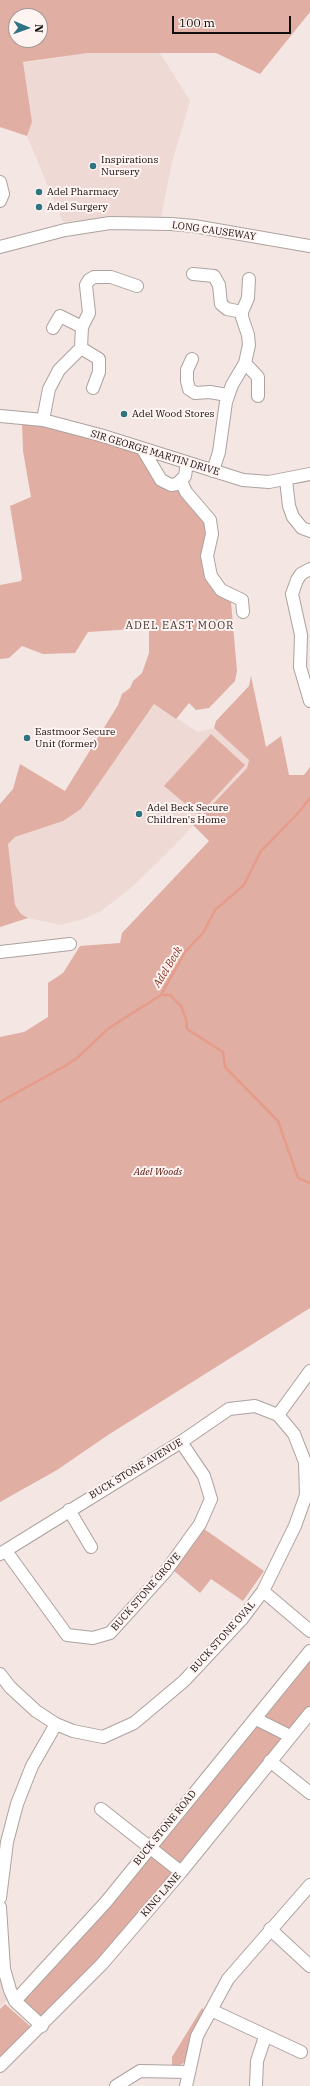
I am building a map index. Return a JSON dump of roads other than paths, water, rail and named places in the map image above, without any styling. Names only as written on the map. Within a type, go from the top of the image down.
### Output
[{"type":"street","points":[[0,182],[3,194],[0,201]]},
{"type":"street","name":"LONG CAUSEWAY","points":[[0,247],[65,230],[110,223],[194,226],[310,246]]},
{"type":"street","points":[[193,274],[214,276],[219,285],[221,304],[227,309],[242,312]]},
{"type":"street","points":[[43,420],[52,385],[60,370],[81,348],[82,327],[89,313],[86,285],[89,280],[94,277],[111,278],[137,286]]},
{"type":"street","points":[[213,471],[219,452],[228,395],[245,363],[249,345],[242,312],[248,298],[249,279]]},
{"type":"street","points":[[53,328],[60,316],[82,327]]},
{"type":"street","points":[[81,348],[98,359],[99,372],[93,388]]},
{"type":"street","points":[[192,359],[188,370],[187,381],[189,389],[195,393],[210,392],[228,395]]},
{"type":"street","points":[[245,363],[258,377],[258,396]]},
{"type":"street","name":"SIR GEORGE MARTIN DRIVE","points":[[0,416],[43,420],[142,448],[242,480],[269,482],[286,480],[310,474]]},
{"type":"street","points":[[142,448],[162,480],[171,485],[177,484],[185,476],[188,463]]},
{"type":"street","points":[[286,480],[289,506],[292,517],[302,528],[310,531]]},
{"type":"street","points":[[181,481],[186,492],[210,520],[212,534],[207,556],[211,576],[221,590],[242,600],[243,612]]},
{"type":"street","points":[[310,568],[301,574],[293,588],[292,594],[306,635],[299,660],[310,701]]},
{"type":"street","points":[[0,952],[70,944]]},
{"type":"street","points":[[278,1415],[310,1371]]},
{"type":"street","name":"BUCK STONE AVENUE","points":[[3,1552],[181,1442],[229,1409],[255,1406],[278,1415]]},
{"type":"street","name":"BUCK STONE OVAL","points":[[56,1724],[73,1731],[103,1737],[134,1723],[184,1681],[242,1619],[263,1591],[295,1526],[306,1496],[305,1462],[294,1434],[278,1415]]},
{"type":"street","name":"BUCK STONE GROVE","points":[[3,1552],[67,1635],[93,1638],[110,1633],[166,1571],[200,1524],[211,1499],[204,1476],[181,1442]]},
{"type":"street","points":[[69,1510],[91,1547]]},
{"type":"street","points":[[263,1591],[310,1631]]},
{"type":"street","name":"BUCK STONE ROAD","points":[[15,2001],[106,1902],[310,1651]]},
{"type":"street","points":[[0,1674],[10,1687],[36,1712],[56,1724],[32,1766],[17,1804],[2,1865],[0,1898]]},
{"type":"street","name":"KING LANE","points":[[0,2066],[42,2026],[102,1964],[181,1872],[310,1713]]},
{"type":"street","points":[[256,1719],[290,1736]]},
{"type":"street","points":[[270,1762],[310,1794]]},
{"type":"street","points":[[101,1809],[181,1872]]},
{"type":"street","points":[[186,2086],[188,2072],[198,2036],[228,1979],[270,1929],[310,1885]]},
{"type":"street","points":[[0,1907],[1,1958],[10,1990],[15,2001],[42,2026]]},
{"type":"street","points":[[270,1929],[310,1966]]},
{"type":"street","points":[[211,2010],[265,2037],[301,2052]]},
{"type":"street","points":[[256,2086],[257,2061],[265,2037]]},
{"type":"street","points":[[116,2086],[140,2071],[188,2072]]},
{"type":"waterway","name":"Adel Beck","points":[[0,1102],[65,1066],[77,1058],[109,1028],[161,995],[185,952],[203,933],[215,910],[244,885],[261,851],[299,812],[310,798]]},
{"type":"waterway","points":[[161,995],[170,995],[181,1006],[186,1019],[187,1029],[223,1052],[225,1067],[278,1121],[298,1178],[310,1183]]},
{"type":"place","name":"Inspirations Nursery","points":[[93,166]]},
{"type":"place","name":"Adel Pharmacy","points":[[39,192]]},
{"type":"place","name":"Adel Surgery","points":[[39,207]]},
{"type":"place","name":"Adel Wood Stores","points":[[124,414]]},
{"type":"place","name":"Eastmoor Secure Unit (former)","points":[[27,738]]},
{"type":"place","name":"Adel Beck Secure Children's Home","points":[[139,814]]},
{"type":"district","name":"ADEL EAST MOOR","points":[[180,626]]},
{"type":"park label","name":"Adel Woods","points":[[158,1172]]}]
